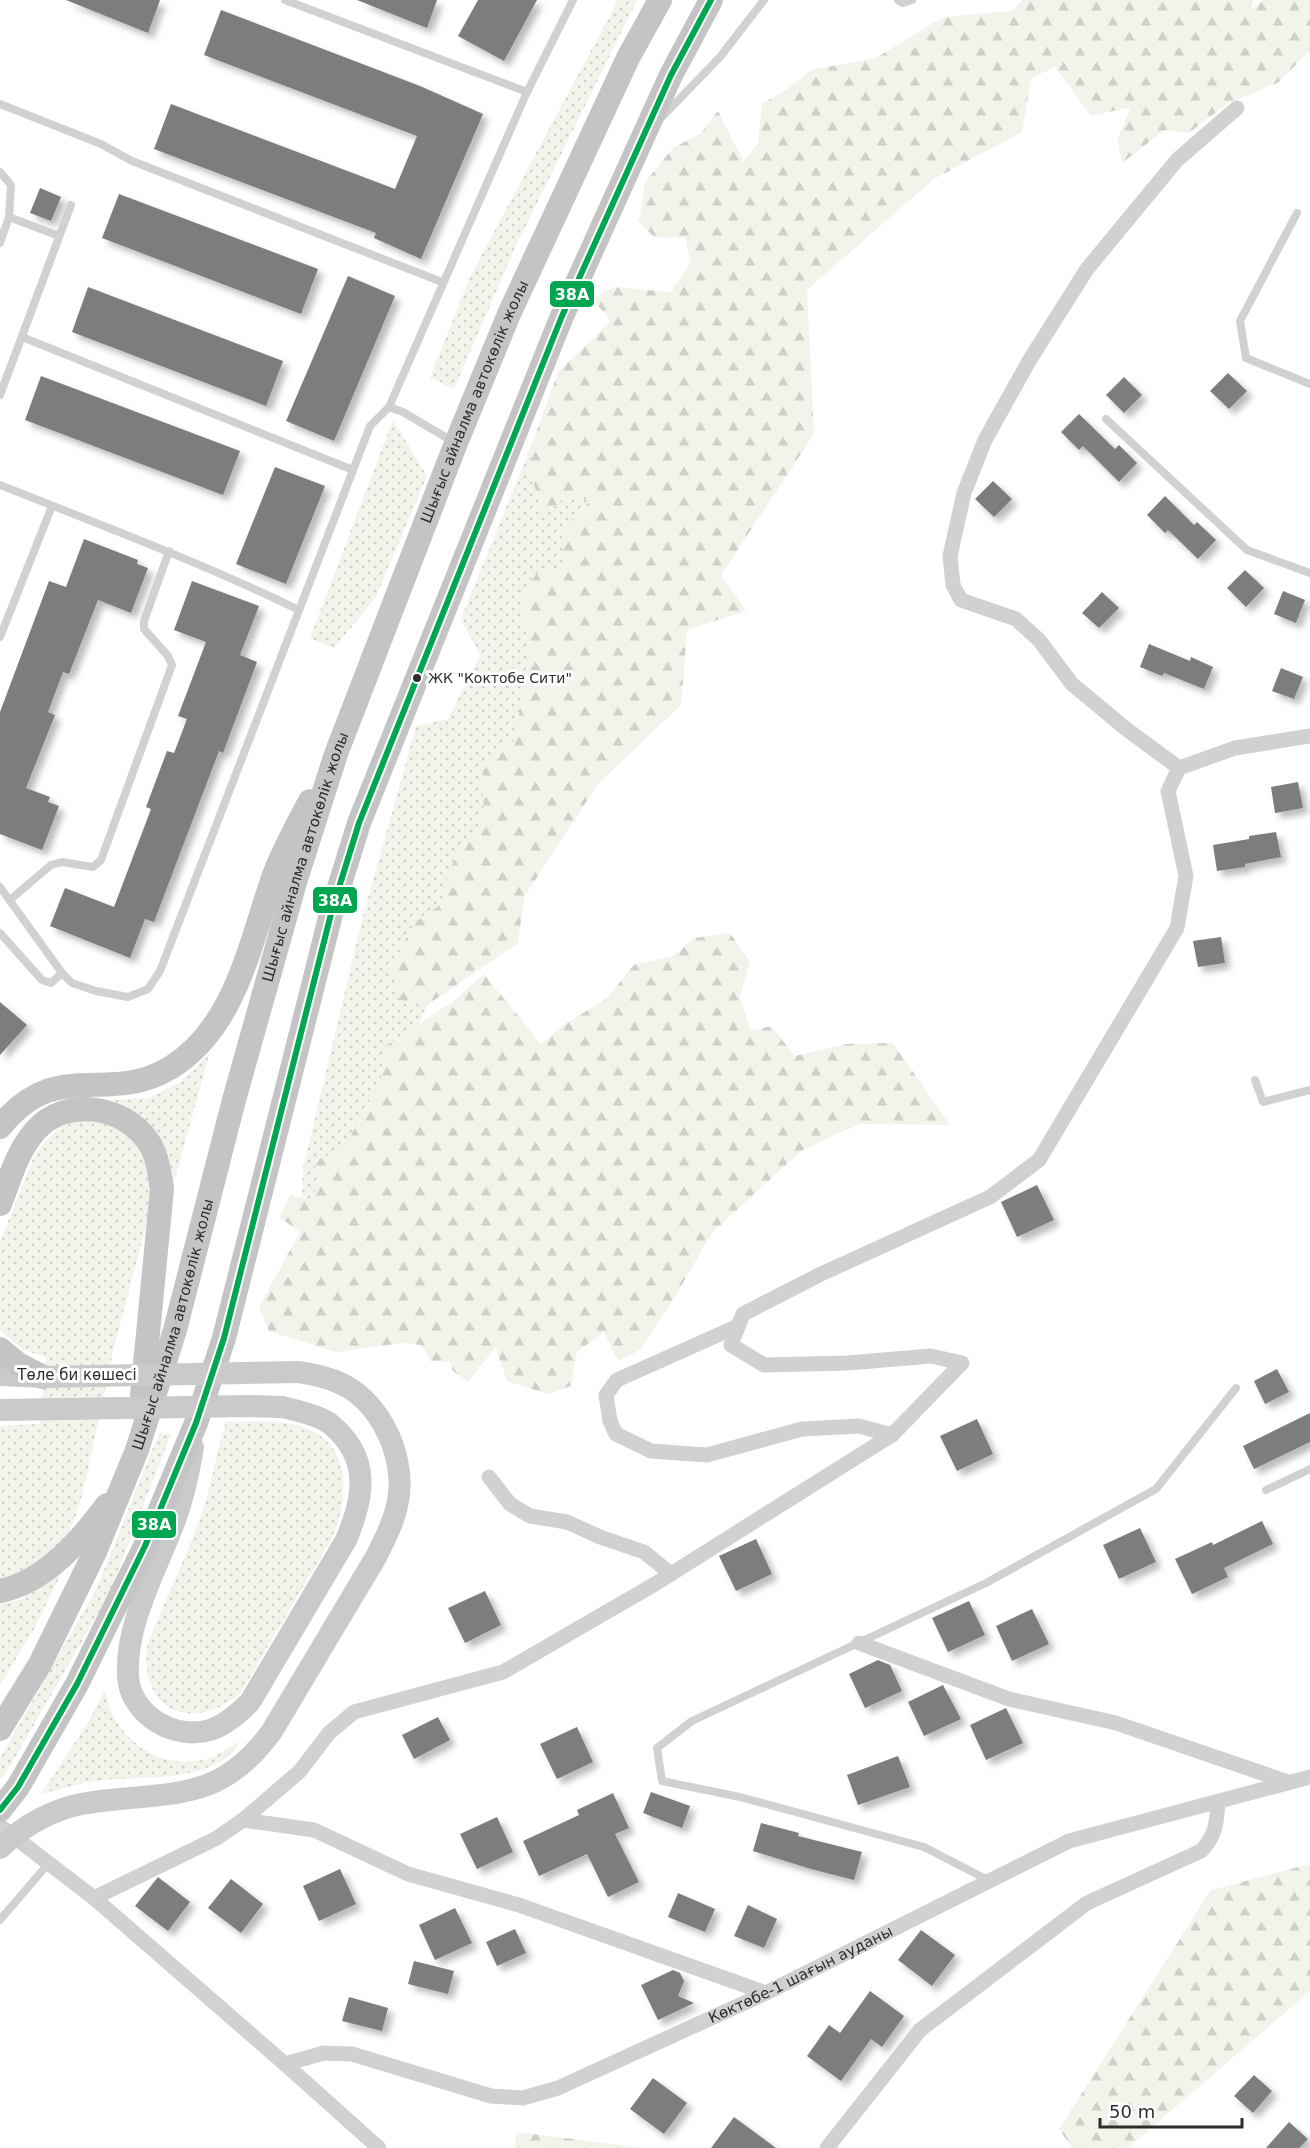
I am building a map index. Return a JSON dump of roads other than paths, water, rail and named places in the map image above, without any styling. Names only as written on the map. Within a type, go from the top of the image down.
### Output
[{"type":"main road","name":"Шығыс айналма автокөлік жолы","points":[[0,1729],[45,1654],[95,1552],[137,1450],[175,1330],[234,1100],[296,879],[336,754],[456,443],[509,314],[628,58],[660,0]]},
{"type":"main road","points":[[0,1810],[18,1787],[77,1684],[145,1546],[196,1423],[224,1338],[332,910],[359,823],[562,316],[671,75],[711,0]]},
{"type":"main road","points":[[0,1127],[18,1107],[38,1093],[60,1086],[114,1085],[141,1081],[170,1068],[193,1051],[224,1010],[239,980],[275,873],[290,837],[336,754]]},
{"type":"main road","points":[[0,1204],[21,1151],[36,1129],[57,1114],[85,1108],[105,1111],[127,1121],[147,1140],[158,1163],[162,1189],[137,1450]]},
{"type":"main road","points":[[0,1349],[18,1364],[43,1377]]},
{"type":"main road","name":"Төле би көшесі","points":[[0,1375],[43,1377],[298,1372],[319,1375],[343,1384],[362,1397],[377,1416],[394,1445],[400,1478],[398,1504],[376,1557],[272,1731],[257,1752],[243,1764],[210,1784],[180,1794],[99,1801],[67,1807],[4,1837]]},
{"type":"main road","points":[[0,1410],[282,1407],[323,1419],[339,1431],[353,1450],[360,1471],[361,1491],[357,1513],[346,1540],[250,1702],[232,1720],[212,1729],[191,1733],[168,1728],[148,1715],[135,1698],[128,1678],[128,1655],[132,1632],[175,1520],[190,1463],[196,1423]]},
{"type":"main road","points":[[0,1591],[17,1587],[39,1575],[60,1558],[99,1516],[125,1481]]},
{"type":"street","points":[[1179,768],[1125,728],[1072,684],[1039,640],[1016,619],[961,600],[953,585],[950,555],[964,493],[985,440],[1029,361],[1086,269],[1177,160],[1237,108]]},
{"type":"street","points":[[94,1898],[217,1838],[243,1820],[300,1771],[329,1733],[354,1712],[503,1672],[671,1574],[892,1435],[963,1363],[931,1356],[848,1363],[764,1365],[731,1346],[743,1314],[821,1274],[990,1197],[1040,1160],[1177,928],[1186,876],[1168,791],[1179,768],[1235,748],[1310,736]]},
{"type":"street","points":[[738,1326],[617,1380],[606,1395],[610,1421],[616,1434],[651,1451],[707,1455],[802,1429],[859,1426],[892,1435]]},
{"type":"street","points":[[489,1477],[510,1504],[530,1516],[567,1522],[600,1537],[644,1552],[671,1574]]},
{"type":"street","points":[[859,1643],[1009,1699],[1116,1723],[1288,1782]]},
{"type":"street","name":"Көктөбе-1 шағын ауданы","points":[[285,2064],[324,2054],[352,2054],[491,2096],[522,2098],[558,2088],[766,1993],[1069,1841],[1310,1777]]},
{"type":"street","points":[[827,2148],[920,2030],[1087,1903],[1201,1851],[1212,1838],[1217,1825],[1218,1801]]},
{"type":"street","points":[[243,1820],[314,1830],[408,1874],[519,1905],[766,1993]]},
{"type":"street","points":[[4,1837],[48,1864],[94,1898],[379,2148]]},
{"type":"lane","points":[[285,0],[526,92]]},
{"type":"lane","points":[[0,886],[62,973],[72,983],[96,991],[128,997],[148,989],[160,971],[370,426],[389,407],[526,92],[573,0]]},
{"type":"lane","points":[[644,136],[720,57],[764,0]]},
{"type":"lane","points":[[898,0],[903,3],[912,0]]},
{"type":"lane","points":[[0,104],[101,144],[132,161],[442,282]]},
{"type":"lane","points":[[0,172],[11,185],[9,217],[0,243]]},
{"type":"lane","points":[[0,395],[71,205]]},
{"type":"lane","points":[[1297,213],[1239,321],[1246,358],[1310,384]]},
{"type":"lane","points":[[9,217],[59,236]]},
{"type":"lane","points":[[22,337],[353,470]]},
{"type":"lane","points":[[389,407],[403,412],[456,443]]},
{"type":"lane","points":[[1106,418],[1248,550],[1310,573]]},
{"type":"lane","points":[[0,485],[169,551],[244,583],[299,610]]},
{"type":"lane","points":[[0,637],[52,506]]},
{"type":"lane","points":[[11,899],[51,865],[62,862],[93,867],[101,860],[172,664],[168,656],[144,629],[144,621],[169,551]]},
{"type":"lane","points":[[0,933],[42,980],[51,983],[62,973]]},
{"type":"lane","points":[[1255,1080],[1263,1102],[1310,1090]]},
{"type":"lane","points":[[990,1881],[924,1847],[740,1797],[662,1781],[657,1748],[692,1721],[986,1582],[1156,1489],[1236,1388]]},
{"type":"lane","points":[[1266,1490],[1310,1469]]},
{"type":"lane","points":[[0,1920],[48,1864]]},
{"type":"place","name":"ЖК \"Коктобе Сити\"","points":[[417,678]]}]
